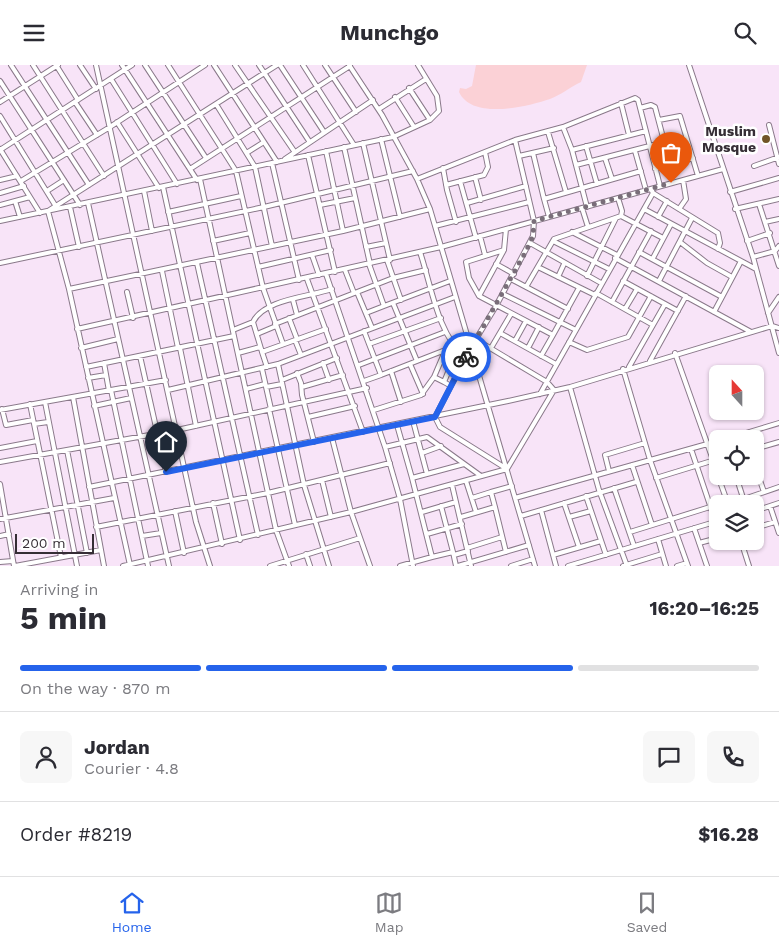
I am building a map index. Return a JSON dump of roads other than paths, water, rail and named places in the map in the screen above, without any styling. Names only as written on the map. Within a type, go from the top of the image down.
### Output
[{"type":"street","points":[[11,65],[89,185]]},
{"type":"street","points":[[33,65],[104,177]]},
{"type":"street","points":[[0,102],[57,65],[97,135]]},
{"type":"street","points":[[80,65],[96,89]]},
{"type":"street","points":[[96,65],[193,507],[210,566]]},
{"type":"street","points":[[122,65],[198,179],[226,297],[276,530],[289,566]]},
{"type":"street","points":[[40,213],[0,150],[132,65]]},
{"type":"street","points":[[145,65],[206,158]]},
{"type":"street","points":[[168,65],[236,171],[263,288],[283,344]]},
{"type":"street","points":[[214,65],[277,162]]},
{"type":"street","points":[[235,65],[294,151]]},
{"type":"street","points":[[259,65],[309,141]]},
{"type":"street","points":[[48,211],[278,65],[324,132]]},
{"type":"street","points":[[303,65],[354,145]]},
{"type":"street","points":[[325,65],[356,112]]},
{"type":"street","points":[[0,221],[393,137],[430,120],[437,114],[439,106],[437,96],[418,65]]},
{"type":"street","points":[[689,65],[753,257],[779,353]]},
{"type":"street","points":[[20,181],[110,127],[203,66]]},
{"type":"street","points":[[190,169],[350,66],[379,109],[413,171],[430,209],[535,566]]},
{"type":"street","points":[[111,79],[177,184]]},
{"type":"street","points":[[379,109],[409,88],[426,79]]},
{"type":"street","points":[[0,81],[80,205]]},
{"type":"street","points":[[409,88],[430,120]]},
{"type":"street","points":[[395,97],[414,127]]},
{"type":"street","points":[[417,179],[515,140],[564,127],[635,98],[640,108],[660,186]]},
{"type":"street","points":[[283,160],[373,100]]},
{"type":"street","points":[[621,103],[629,135]]},
{"type":"street","points":[[216,104],[239,137],[255,167],[272,246]]},
{"type":"street","points":[[640,108],[654,106],[670,164]]},
{"type":"street","points":[[659,120],[677,115],[680,116],[698,176]]},
{"type":"street","points":[[1,119],[16,140],[55,205]]},
{"type":"street","points":[[117,122],[161,188],[172,227],[240,539]]},
{"type":"street","points":[[769,125],[779,165]]},
{"type":"street","points":[[564,127],[576,165],[588,227]]},
{"type":"street","points":[[572,149],[646,131]]},
{"type":"street","points":[[548,132],[566,192]]},
{"type":"street","points":[[381,139],[400,217]]},
{"type":"street","points":[[435,417],[475,339],[496,307],[530,243],[534,221],[515,140]]},
{"type":"street","points":[[248,153],[264,142]]},
{"type":"street","points":[[576,165],[665,142]]},
{"type":"street","points":[[363,143],[393,278],[401,300]]},
{"type":"street","points":[[586,146],[596,184]]},
{"type":"street","points":[[344,147],[370,264],[384,306]]},
{"type":"street","points":[[519,156],[554,148]]},
{"type":"street","points":[[326,151],[343,231]]},
{"type":"street","points":[[635,151],[641,171],[650,190],[718,233],[720,243],[718,249]]},
{"type":"street","points":[[446,185],[484,175],[487,171],[485,152]]},
{"type":"street","points":[[533,153],[549,217]]},
{"type":"street","points":[[308,155],[335,271]]},
{"type":"street","points":[[605,158],[612,179]]},
{"type":"street","points":[[655,169],[693,158]]},
{"type":"street","points":[[754,167],[778,158]]},
{"type":"street","points":[[272,163],[299,280]]},
{"type":"street","points":[[443,168],[456,222]]},
{"type":"street","points":[[77,329],[170,310],[420,253],[723,169]]},
{"type":"street","points":[[0,263],[318,195],[413,171]]},
{"type":"street","points":[[544,199],[641,171]]},
{"type":"street","points":[[0,180],[17,175]]},
{"type":"street","points":[[475,177],[481,200]]},
{"type":"street","points":[[730,192],[779,178]]},
{"type":"street","points":[[678,209],[686,199],[683,180]]},
{"type":"street","points":[[47,191],[64,181]]},
{"type":"street","points":[[460,181],[470,218],[485,255]]},
{"type":"street","points":[[0,193],[24,186]]},
{"type":"street","points":[[467,203],[526,186]]},
{"type":"street","points":[[9,190],[20,217]]},
{"type":"street","points":[[540,394],[600,283],[644,209],[650,190]]},
{"type":"street","points":[[144,191],[152,231]]},
{"type":"street","points":[[168,212],[241,196]]},
{"type":"street","points":[[0,205],[30,197]]},
{"type":"street","points":[[320,205],[355,198]]},
{"type":"street","points":[[587,276],[622,211],[618,198]]},
{"type":"street","points":[[736,209],[779,199]]},
{"type":"street","points":[[658,217],[668,201]]},
{"type":"street","points":[[434,226],[456,222],[529,202]]},
{"type":"street","points":[[88,203],[169,566]]},
{"type":"street","points":[[759,204],[770,233],[779,266]]},
{"type":"street","points":[[70,207],[79,247]]},
{"type":"street","points":[[69,289],[181,267],[362,227],[430,209]]},
{"type":"street","points":[[644,209],[756,269]]},
{"type":"street","points":[[48,211],[69,289],[130,565]]},
{"type":"street","points":[[526,287],[544,253],[553,241],[572,232],[619,216],[664,238]]},
{"type":"street","points":[[658,281],[692,218]]},
{"type":"street","points":[[765,223],[779,219]]},
{"type":"street","points":[[653,258],[671,225]]},
{"type":"street","points":[[479,296],[504,250],[506,229]]},
{"type":"street","points":[[612,302],[650,231]]},
{"type":"street","points":[[572,232],[602,247],[631,267],[751,332]]},
{"type":"street","points":[[213,241],[250,233]]},
{"type":"street","points":[[747,241],[770,233]]},
{"type":"street","points":[[553,241],[609,269]]},
{"type":"street","points":[[680,242],[707,263],[732,277]]},
{"type":"street","points":[[366,247],[386,243]]},
{"type":"street","points":[[530,243],[544,253],[600,283]]},
{"type":"street","points":[[753,257],[775,251],[779,246]]},
{"type":"street","points":[[258,267],[331,250]]},
{"type":"street","points":[[504,250],[465,263],[468,278],[479,296],[496,307],[553,335]]},
{"type":"street","points":[[639,252],[722,297]]},
{"type":"street","points":[[420,253],[445,332],[453,347],[465,359]]},
{"type":"street","points":[[312,255],[319,275]]},
{"type":"street","points":[[714,313],[741,261]]},
{"type":"street","points":[[197,263],[258,535]]},
{"type":"street","points":[[496,264],[514,274]]},
{"type":"street","points":[[558,277],[564,264]]},
{"type":"street","points":[[538,267],[612,302],[653,325]]},
{"type":"street","points":[[345,270],[372,329]]},
{"type":"street","points":[[256,334],[289,318],[376,284],[426,270]]},
{"type":"street","points":[[162,271],[196,426]]},
{"type":"street","points":[[326,274],[386,447],[400,499],[412,564]]},
{"type":"street","points":[[307,279],[363,432]]},
{"type":"street","points":[[511,279],[568,309]]},
{"type":"street","points":[[366,313],[450,281]]},
{"type":"street","points":[[623,281],[678,311]]},
{"type":"street","points":[[541,355],[579,288]]},
{"type":"street","points":[[232,329],[253,322],[259,313],[269,306],[332,289]]},
{"type":"street","points":[[625,309],[637,289]]},
{"type":"street","points":[[127,292],[132,318]]},
{"type":"street","points":[[503,294],[576,330]]},
{"type":"street","points":[[569,342],[588,350],[625,338],[630,335],[651,296]]},
{"type":"street","points":[[650,361],[686,296]]},
{"type":"street","points":[[168,390],[205,383],[278,364],[455,297]]},
{"type":"street","points":[[768,313],[779,297]]},
{"type":"street","points":[[293,300],[298,315]]},
{"type":"street","points":[[393,303],[417,361]]},
{"type":"street","points":[[629,367],[665,304]]},
{"type":"street","points":[[491,348],[511,314]]},
{"type":"street","points":[[289,318],[301,355]]},
{"type":"street","points":[[369,344],[441,319]]},
{"type":"street","points":[[515,341],[526,321]]},
{"type":"street","points":[[253,322],[267,367]]},
{"type":"street","points":[[89,487],[223,461],[540,394],[570,387],[675,353],[772,326],[779,328]]},
{"type":"street","points":[[528,348],[539,327]]},
{"type":"street","points":[[262,352],[326,329]]},
{"type":"street","points":[[364,331],[381,375]]},
{"type":"street","points":[[358,365],[445,332]]},
{"type":"street","points":[[500,333],[556,364]]},
{"type":"street","points":[[86,367],[234,336]]},
{"type":"street","points":[[82,348],[118,339]]},
{"type":"street","points":[[475,339],[547,381],[554,390]]},
{"type":"street","points":[[238,353],[260,347]]},
{"type":"street","points":[[364,381],[453,347]]},
{"type":"street","points":[[374,410],[423,394],[434,377],[446,349]]},
{"type":"street","points":[[675,353],[709,448]]},
{"type":"street","points":[[140,356],[166,472]]},
{"type":"street","points":[[246,389],[282,382],[297,373],[337,358]]},
{"type":"street","points":[[104,363],[148,566]]},
{"type":"street","points":[[323,363],[329,379]]},
{"type":"street","points":[[278,364],[313,521],[329,566]]},
{"type":"street","points":[[410,364],[423,394]]},
{"type":"street","points":[[444,381],[451,365],[460,368]]},
{"type":"street","points":[[262,369],[276,450],[295,525]]},
{"type":"street","points":[[623,369],[650,460],[687,565],[677,566]]},
{"type":"street","points":[[390,371],[401,402]]},
{"type":"street","points":[[297,373],[302,387],[314,442]]},
{"type":"street","points":[[88,378],[106,375]]},
{"type":"street","points":[[302,387],[343,375]]},
{"type":"street","points":[[434,377],[451,386]]},
{"type":"street","points":[[48,422],[6,425],[1,410],[166,381]]},
{"type":"street","points":[[570,387],[595,476],[625,566],[662,554]]},
{"type":"street","points":[[0,463],[40,454],[177,430],[367,388]]},
{"type":"street","points":[[123,566],[351,512],[507,469],[554,390]]},
{"type":"street","points":[[73,397],[104,566]]},
{"type":"street","points":[[94,406],[131,398]]},
{"type":"street","points":[[44,402],[76,566]]},
{"type":"street","points":[[30,405],[61,557]]},
{"type":"street","points":[[308,417],[355,406]]},
{"type":"street","points":[[435,417],[440,427],[507,469]]},
{"type":"street","points":[[413,421],[427,474]]},
{"type":"street","points":[[756,430],[779,423]]},
{"type":"street","points":[[397,425],[422,512],[432,557]]},
{"type":"street","points":[[386,447],[427,437],[482,477]]},
{"type":"street","points":[[332,438],[351,512],[370,566]]},
{"type":"street","points":[[0,448],[37,441]]},
{"type":"street","points":[[764,446],[779,441]]},
{"type":"street","points":[[609,471],[605,455],[645,443]]},
{"type":"street","points":[[515,498],[707,444]]},
{"type":"street","points":[[422,453],[441,446]]},
{"type":"street","points":[[691,449],[709,504]]},
{"type":"street","points":[[67,450],[87,553]]},
{"type":"street","points":[[656,478],[709,462]]},
{"type":"street","points":[[96,527],[268,493],[390,463]]},
{"type":"street","points":[[412,478],[464,464]]},
{"type":"street","points":[[632,465],[636,482],[652,525]]},
{"type":"street","points":[[322,480],[331,517]]},
{"type":"street","points":[[466,481],[476,513]]},
{"type":"street","points":[[521,515],[636,482]]},
{"type":"street","points":[[0,484],[14,564]]},
{"type":"street","points":[[452,485],[470,564]]},
{"type":"street","points":[[762,485],[764,492]]},
{"type":"street","points":[[472,498],[512,486]]},
{"type":"street","points":[[757,495],[779,487]]},
{"type":"street","points":[[614,488],[634,546]]},
{"type":"street","points":[[490,492],[506,552]]},
{"type":"street","points":[[586,496],[606,555]]},
{"type":"street","points":[[0,519],[114,498]]},
{"type":"street","points":[[422,512],[456,502]]},
{"type":"street","points":[[213,503],[222,544]]},
{"type":"street","points":[[564,503],[579,547]]},
{"type":"street","points":[[764,508],[779,503]]},
{"type":"street","points":[[441,506],[457,566],[470,564],[529,545]]},
{"type":"street","points":[[770,506],[779,533]]},
{"type":"street","points":[[460,517],[495,507]]},
{"type":"street","points":[[630,532],[709,507]]},
{"type":"street","points":[[541,509],[556,566]]},
{"type":"street","points":[[175,511],[184,553]]},
{"type":"street","points":[[569,517],[591,511]]},
{"type":"street","points":[[764,525],[775,522]]},
{"type":"street","points":[[427,534],[462,524]]},
{"type":"street","points":[[570,566],[709,524]]},
{"type":"street","points":[[694,528],[707,566]]},
{"type":"street","points":[[142,536],[161,533]]},
{"type":"street","points":[[0,536],[9,534]]},
{"type":"street","points":[[72,539],[84,537]]},
{"type":"street","points":[[400,566],[468,549],[502,537]]},
{"type":"street","points":[[270,566],[360,538]]},
{"type":"street","points":[[658,539],[666,566]]},
{"type":"street","points":[[699,543],[709,540]]},
{"type":"street","points":[[553,555],[601,541]]},
{"type":"street","points":[[0,562],[14,564],[101,550]]},
{"type":"street","points":[[744,550],[749,566]]},
{"type":"street","points":[[306,554],[310,566]]},
{"type":"street","points":[[484,559],[486,566]]},
{"type":"street","points":[[511,566],[533,559]]},
{"type":"street","points":[[585,561],[587,566]]},
{"type":"street","points":[[641,561],[642,566]]},
{"type":"place","name":"Muslim Mosque","points":[[766,139]]}]
